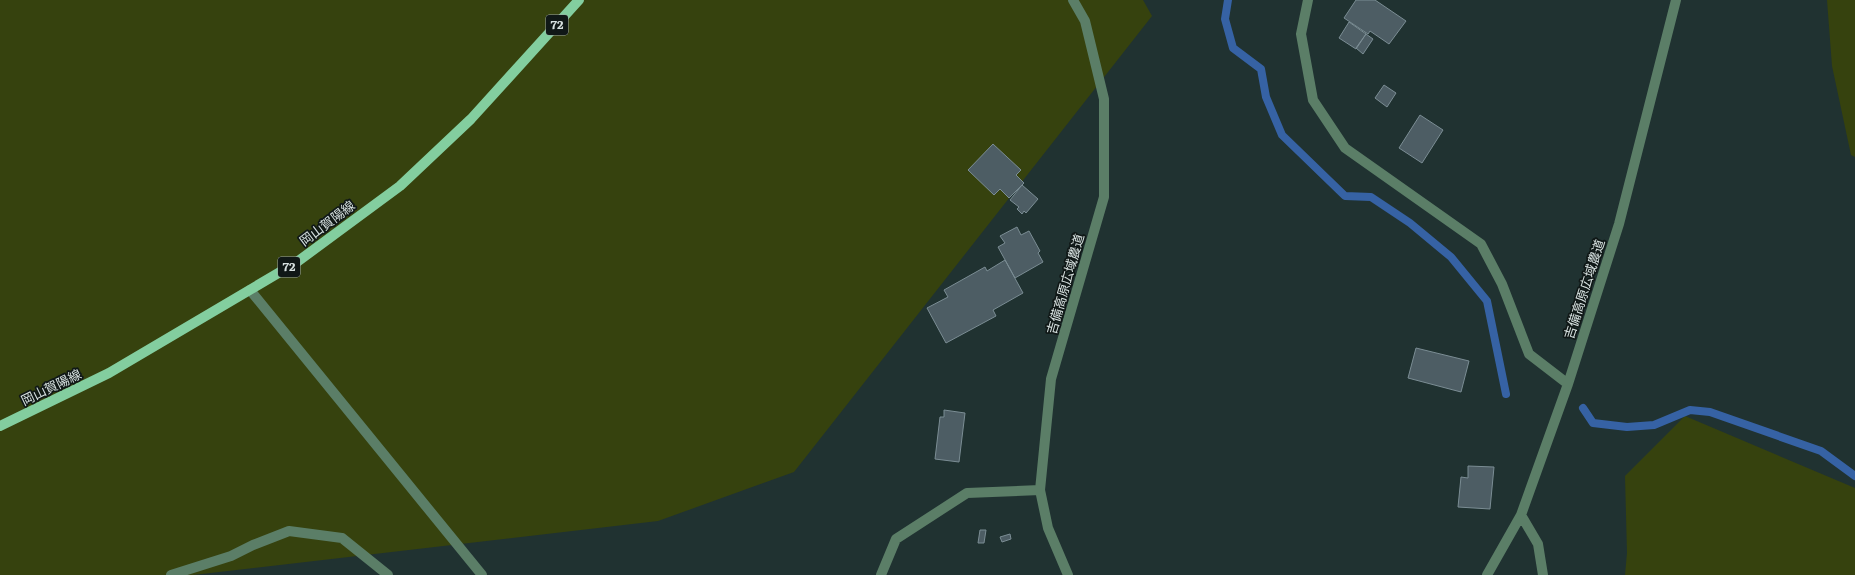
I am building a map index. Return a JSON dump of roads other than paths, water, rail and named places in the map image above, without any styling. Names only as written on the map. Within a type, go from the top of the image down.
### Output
[{"type":"main road","name":"岡山賀陽線","points":[[0,426],[109,373],[297,262],[400,186],[471,120],[579,0]]},
{"type":"street","name":"吉備高原広域農道","points":[[1068,575],[1048,528],[1040,490],[1051,379],[1104,197],[1104,99],[1085,21],[1073,0]]},
{"type":"street","points":[[1308,0],[1302,34],[1313,100],[1345,148],[1481,244],[1502,284],[1529,354],[1568,384]]},
{"type":"street","name":"吉備高原広域農道","points":[[1487,575],[1521,515],[1568,384],[1619,224],[1676,0]]},
{"type":"street","points":[[250,290],[482,575]]},
{"type":"street","points":[[882,575],[896,539],[966,493],[1040,490]]},
{"type":"street","points":[[1521,515],[1538,544],[1543,575]]},
{"type":"street","points":[[171,575],[231,556],[253,545],[289,532],[342,538],[388,575]]},
{"type":"waterway","points":[[1228,0],[1225,19],[1233,48],[1261,69],[1266,97],[1282,135],[1345,196],[1371,197],[1410,223],[1451,257],[1487,301],[1506,394]]},
{"type":"waterway","points":[[1583,408],[1593,423],[1627,427],[1654,425],[1690,410],[1710,412],[1821,451],[1855,476]]}]
